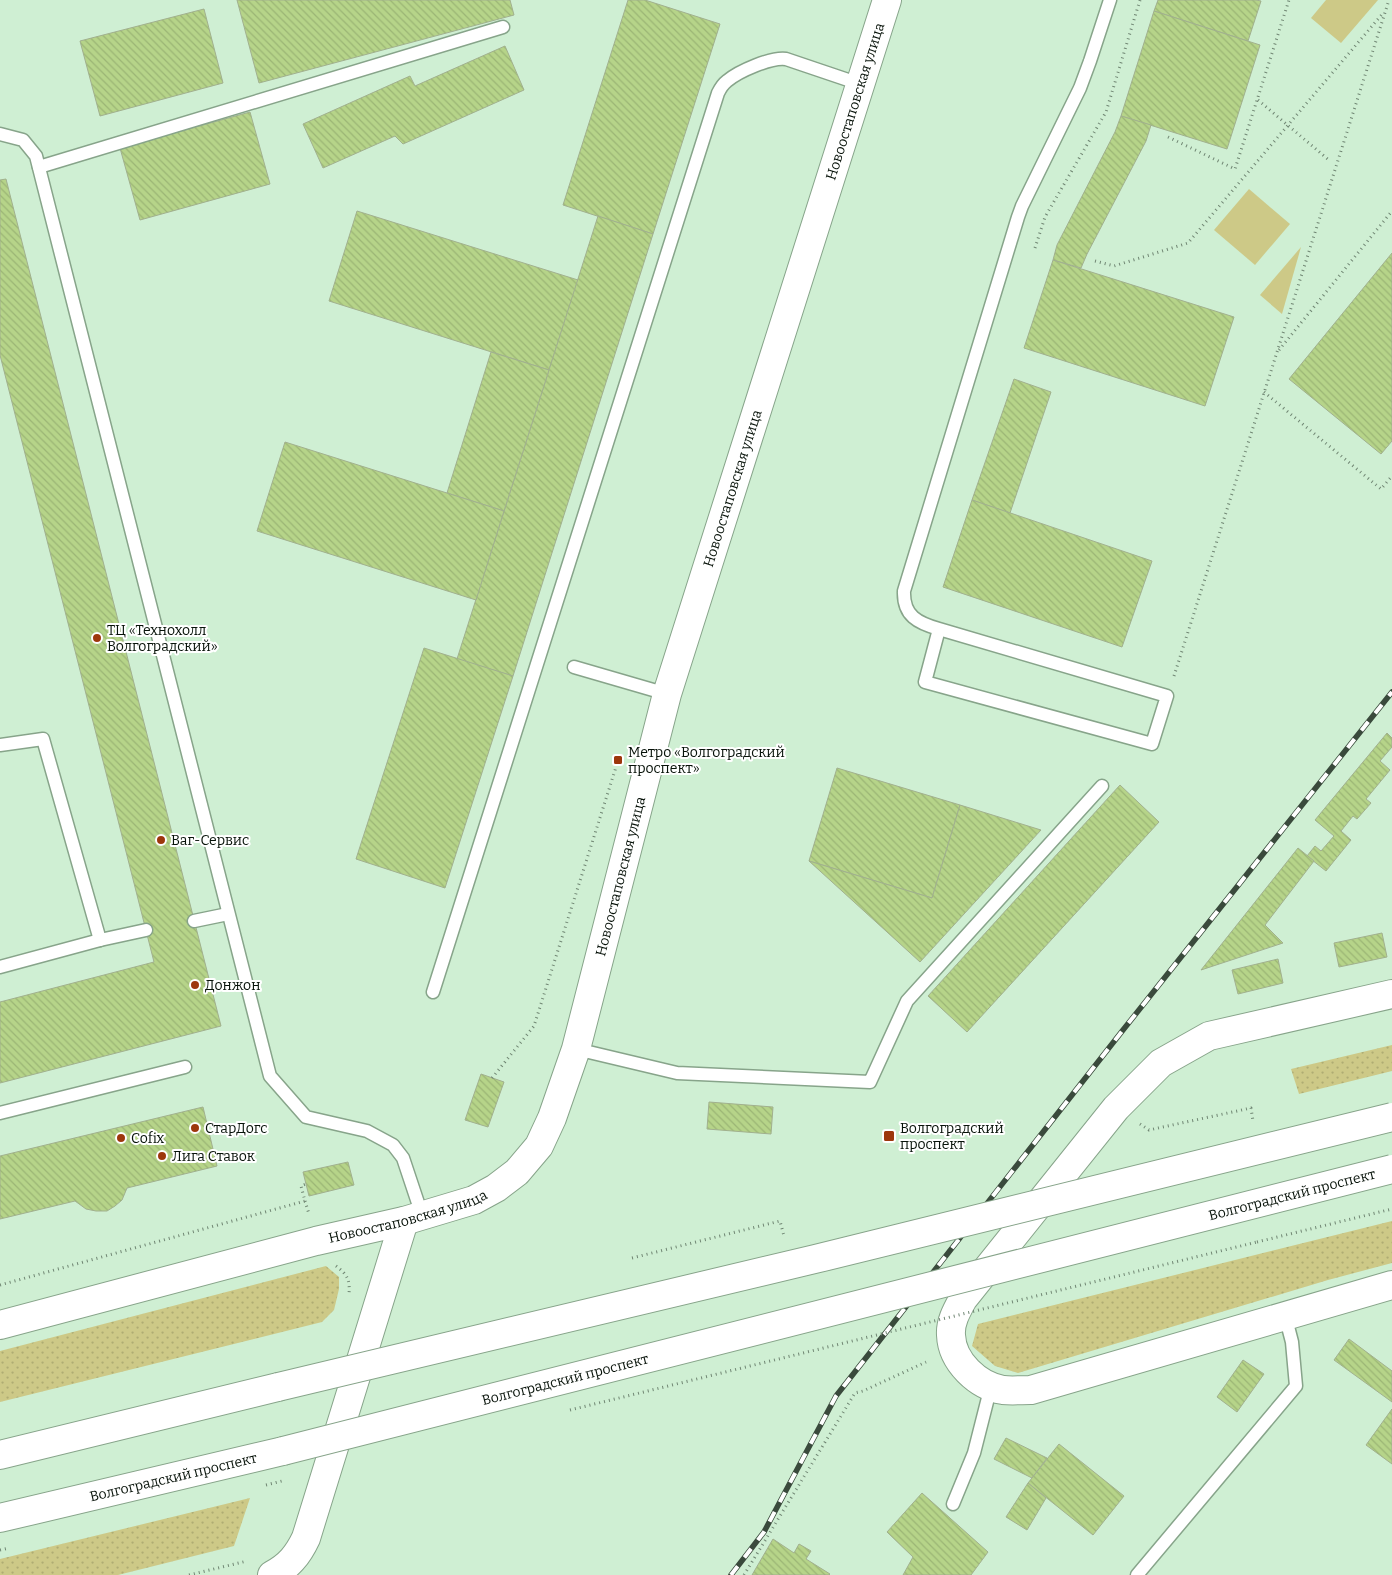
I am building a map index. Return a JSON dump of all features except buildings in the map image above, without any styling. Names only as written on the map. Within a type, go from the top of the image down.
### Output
[{"type":"main road","name":"Новоостаповская улица","points":[[0,1325],[316,1241],[413,1218],[474,1200],[496,1188],[517,1172],[539,1146],[552,1118],[576,1050],[667,694],[887,0]]},
{"type":"main road","points":[[1392,994],[1210,1036],[1161,1063],[1116,1108],[962,1299],[953,1319],[951,1336],[956,1354],[969,1372],[982,1383],[1003,1390],[1031,1390],[1392,1285]]},
{"type":"main road","points":[[0,1456],[1392,1117]]},
{"type":"main road","name":"Волгоградский проспект","points":[[0,1518],[283,1451],[1392,1169]]},
{"type":"main road","points":[[272,1575],[283,1570],[293,1561],[306,1538],[413,1218]]},
{"type":"lane","points":[[939,629],[925,682],[1152,744],[1167,696],[923,624],[914,618],[903,602],[904,591],[1022,206],[1085,75],[1110,0]]},
{"type":"lane","points":[[39,167],[503,27]]},
{"type":"lane","points":[[433,992],[718,93],[723,84],[729,79],[777,58],[786,59],[860,84]]},
{"type":"lane","points":[[0,134],[23,140],[36,156],[270,1076],[306,1117],[367,1131],[393,1145],[402,1158],[413,1218]]},
{"type":"lane","points":[[574,667],[667,694]]},
{"type":"lane","points":[[0,746],[43,739],[100,940]]},
{"type":"lane","points":[[576,1050],[677,1073],[870,1082],[907,1001],[1102,786]]},
{"type":"lane","points":[[194,921],[228,914]]},
{"type":"lane","points":[[0,967],[100,940],[146,930]]},
{"type":"lane","points":[[0,1113],[185,1067]]},
{"type":"lane","points":[[1137,1575],[1296,1386],[1292,1342],[1285,1315]]},
{"type":"lane","points":[[953,1504],[974,1453],[991,1386]]},
{"type":"path","points":[[1035,248],[1045,217],[1106,112],[1140,0]]},
{"type":"path","points":[[1168,137],[1235,169],[1289,0]]},
{"type":"path","points":[[1167,696],[1389,0]]},
{"type":"path","points":[[1095,261],[1114,266],[1188,243],[1386,10]]},
{"type":"path","points":[[1258,100],[1330,161]]},
{"type":"path","points":[[1277,352],[1392,211]]},
{"type":"path","points":[[1264,392],[1381,489],[1392,476]]},
{"type":"path","points":[[1149,1130],[1251,1108],[1253,1122]]},
{"type":"path","points":[[0,1285],[305,1201],[301,1186],[306,1184]]},
{"type":"path","points":[[564,1412],[1392,1209]]},
{"type":"path","points":[[632,1258],[780,1221],[784,1236]]},
{"type":"path","points":[[744,1575],[855,1393],[926,1362]]},
{"type":"path","points":[[266,1485],[285,1480]]},
{"type":"shaded area","points":[[1326,0],[1378,0],[1341,43],[1311,18]]},
{"type":"shaded area","points":[[1249,189],[1290,224],[1255,265],[1214,230]]},
{"type":"shaded area","points":[[1301,247],[1282,314],[1260,295]]},
{"type":"shaded area","points":[[1392,1045],[1392,1071],[1299,1094],[1291,1069]]},
{"type":"shaded area","points":[[1392,1221],[1392,1263],[1328,1280],[1018,1373],[995,1366],[972,1346],[978,1324]]},
{"type":"shaded area","points":[[326,1266],[339,1277],[339,1289],[334,1310],[322,1322],[0,1402],[0,1351]]},
{"type":"shaded area","points":[[250,1498],[234,1546],[118,1575],[0,1575],[0,1559]]},
{"type":"railway","points":[[731,1575],[764,1532],[836,1396],[1123,1030],[1392,692]]},
{"type":"place","name":"ТЦ «Технохолл Волгоградский»","points":[[97,638]]},
{"type":"place","name":"Метро «Волгоградский проспект»","points":[[618,760]]},
{"type":"place","name":"Ваг-Сервис","points":[[161,840]]},
{"type":"place","name":"Донжон","points":[[195,985]]},
{"type":"place","name":"СтарДогс","points":[[195,1128]]},
{"type":"place","name":"Волгоградский проспект","points":[[889,1136]]},
{"type":"place","name":"Cofix","points":[[121,1138]]},
{"type":"place","name":"Лига Ставок","points":[[162,1156]]}]
